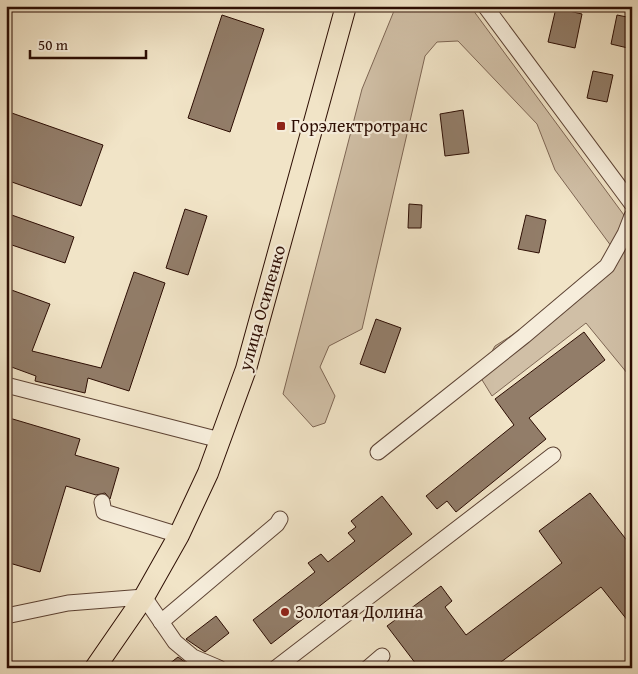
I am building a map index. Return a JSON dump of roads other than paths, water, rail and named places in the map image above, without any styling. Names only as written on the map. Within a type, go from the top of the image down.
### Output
[{"type":"main road","name":"улица Осипенко","points":[[95,668],[144,597],[179,535],[208,473],[246,368],[346,6]]},
{"type":"street","points":[[485,6],[632,204]]},
{"type":"street","points":[[378,452],[524,336],[607,266],[625,234],[632,216]]},
{"type":"street","points":[[6,385],[220,440]]},
{"type":"street","points":[[276,668],[553,455]]},
{"type":"street","points":[[102,502],[104,512],[179,535]]},
{"type":"street","points":[[161,622],[277,524],[280,519]]},
{"type":"street","points":[[6,616],[68,603],[144,597],[175,642],[193,657],[219,668]]},
{"type":"street","points":[[368,668],[382,656]]},
{"type":"place","name":"Горэлектротранс","points":[[281,126]]},
{"type":"place","name":"Золотая Долина","points":[[285,612]]}]
